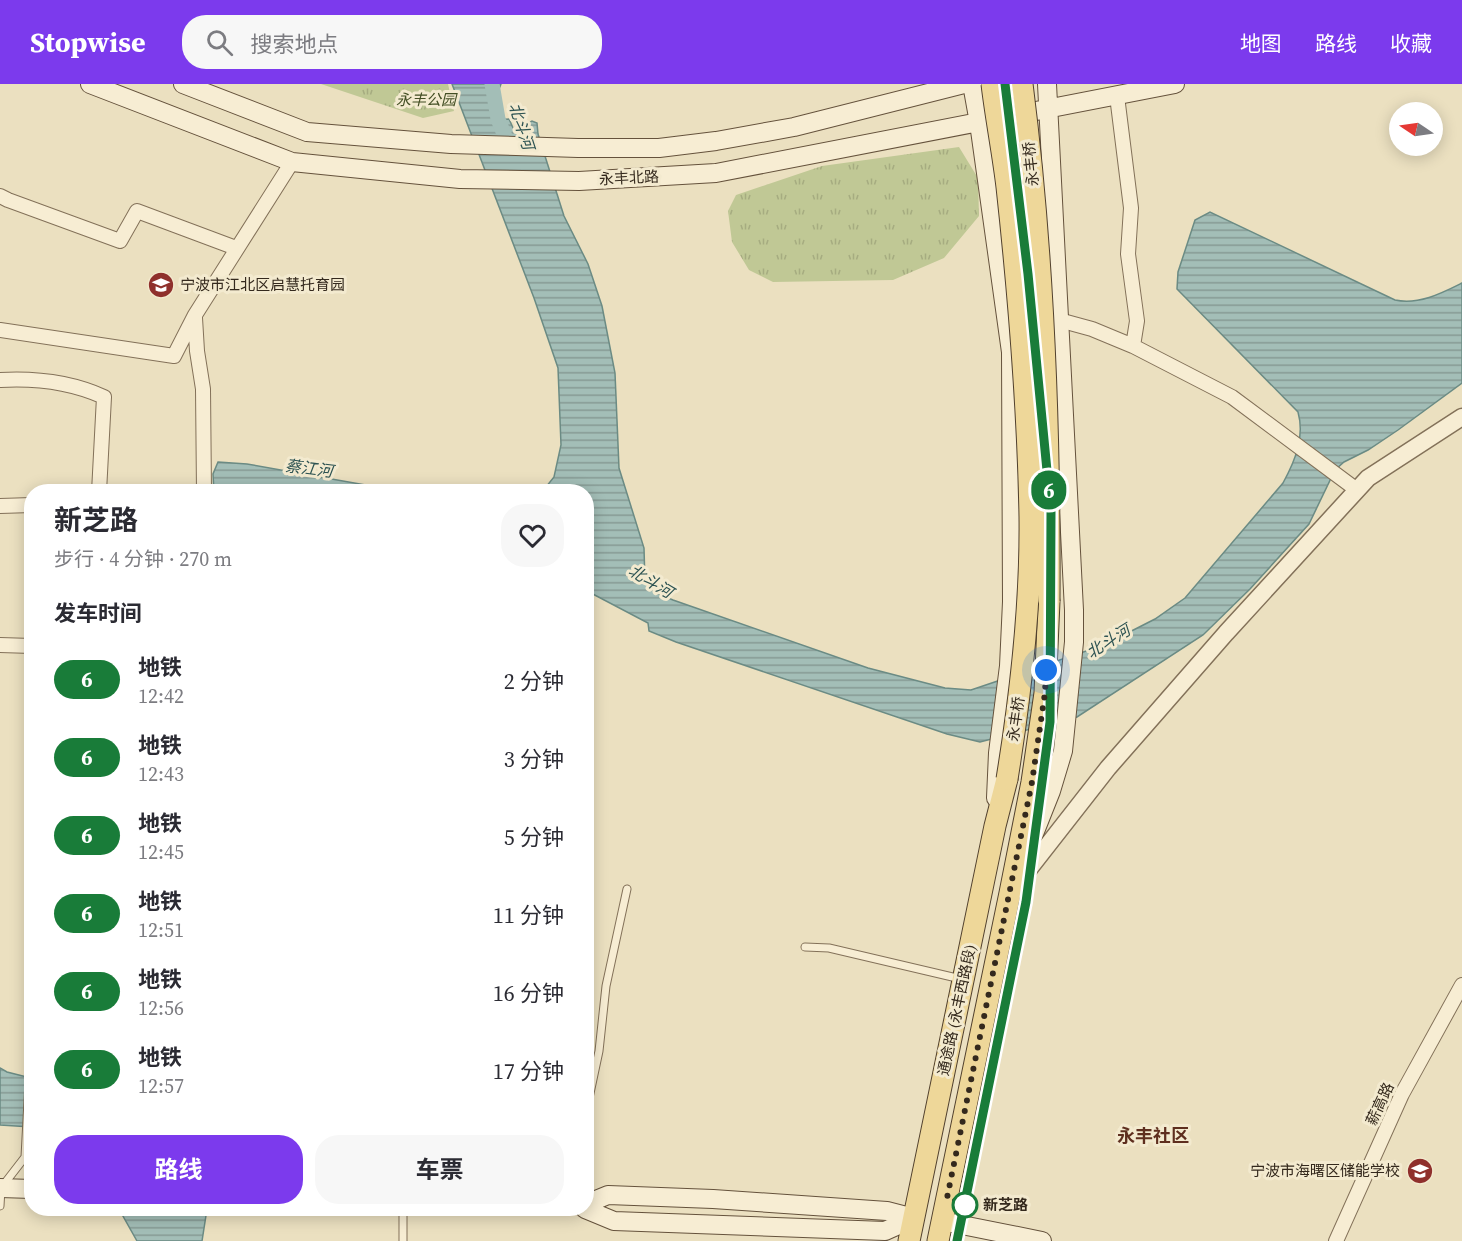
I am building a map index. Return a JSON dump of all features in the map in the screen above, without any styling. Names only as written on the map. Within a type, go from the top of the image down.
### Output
[{"type":"main road","name":"永丰北路","points":[[90,84],[292,162],[460,179],[579,181],[716,173],[1175,84]]},
{"type":"main road","name":"永丰北路","points":[[183,84],[307,132],[451,144],[658,148],[716,141],[794,127],[964,84]]},
{"type":"main road","points":[[972,84],[1011,352],[1009,666],[998,753],[995,826]]},
{"type":"main road","name":"永丰桥","points":[[992,84],[1008,206],[1027,422],[1030,519],[1027,610],[1019,701],[1007,779]]},
{"type":"main road","name":"永丰桥","points":[[1022,84],[1033,176],[1046,374],[1050,488],[1045,693],[1032,782]]},
{"type":"main road","points":[[1010,893],[1052,790],[1063,751],[1074,642],[1047,84]]},
{"type":"main road","name":"通途路 (永丰西路段)","points":[[909,1241],[995,826],[1007,779]]},
{"type":"main road","name":"通途路 (永丰西路段)","points":[[940,1231],[1032,782]]},
{"type":"main road","points":[[0,1194],[24,1190]]},
{"type":"main road","points":[[594,1201],[608,1195],[713,1199],[887,1211],[914,1218]]},
{"type":"main road","points":[[594,1213],[614,1221],[885,1231],[914,1218]]},
{"type":"main road","points":[[940,1231],[1042,1241]]},
{"type":"street","points":[[1117,96],[1131,208],[1128,254],[1137,321],[1133,346]]},
{"type":"street","points":[[0,330],[174,356],[195,315],[292,162]]},
{"type":"street","points":[[0,195],[8,200],[120,241],[137,211],[236,248]]},
{"type":"street","points":[[195,315],[197,351],[203,389],[204,484]]},
{"type":"street","points":[[1059,320],[1092,329],[1133,346],[1232,397],[1357,490]]},
{"type":"street","points":[[0,380],[33,379],[91,391],[104,397],[99,484]]},
{"type":"street","points":[[1010,893],[1108,768],[1226,633],[1368,478],[1462,417]]},
{"type":"street","points":[[0,506],[24,505]]},
{"type":"street","points":[[0,645],[24,646]]},
{"type":"street","name":"薪高路","points":[[1336,1241],[1402,1094],[1462,985]]},
{"type":"lane","points":[[594,1074],[599,1051],[606,986],[627,889]]},
{"type":"lane","points":[[805,947],[829,948],[964,980]]},
{"type":"lane","points":[[0,1194],[24,1158]]},
{"type":"lane","points":[[403,1216],[403,1241]]},
{"type":"green space","name":"永丰公园","points":[[321,84],[448,84],[454,111],[423,118]]},
{"type":"green space","points":[[959,147],[978,178],[979,216],[944,258],[893,280],[773,282],[749,270],[732,242],[728,211],[736,195],[822,166]]},
{"type":"water","points":[[452,84],[501,84],[491,109],[493,120],[509,119],[514,130],[532,121],[537,123],[538,134],[564,216],[588,264],[602,306],[615,373],[619,468],[644,548],[645,583],[656,593],[673,600],[868,668],[945,688],[971,690],[1104,645],[1155,619],[1185,598],[1283,483],[1298,449],[1300,421],[1298,412],[1177,289],[1178,272],[1195,220],[1210,212],[1395,300],[1421,299],[1462,283],[1462,383],[1398,430],[1368,450],[1344,462],[1335,470],[1309,524],[1250,589],[1203,635],[1077,717],[980,742],[947,734],[676,642],[649,631],[648,623],[594,595],[594,484],[548,484],[554,477],[561,445],[558,368],[534,298]]},
{"type":"water","points":[[218,462],[247,464],[360,484],[214,484],[213,474]]},
{"type":"water","points":[[0,1068],[24,1076],[24,1127],[0,1125]]},
{"type":"water","points":[[123,1216],[206,1216],[202,1241],[137,1241]]},
{"type":"waterway","name":"北斗河","points":[[492,84],[498,119],[506,139]]},
{"type":"metro line","name":"6","points":[[957,1241],[1026,902],[1050,722],[1051,512],[1028,274],[1005,84]]},
{"type":"place","name":"宁波市江北区启慧托育园","points":[[161,285]]},
{"type":"place","name":"宁波市海曙区储能学校","points":[[1420,1171]]},
{"type":"place","name":"新芝路","points":[[965,1205]]},
{"type":"district","name":"永丰社区","points":[[1153,1136]]},
{"type":"route","points":[[965,1205],[947,1198],[1032,782],[1045,693],[1046,670]]},
{"type":"water label","name":"蔡江河","points":[[309,468]]}]
